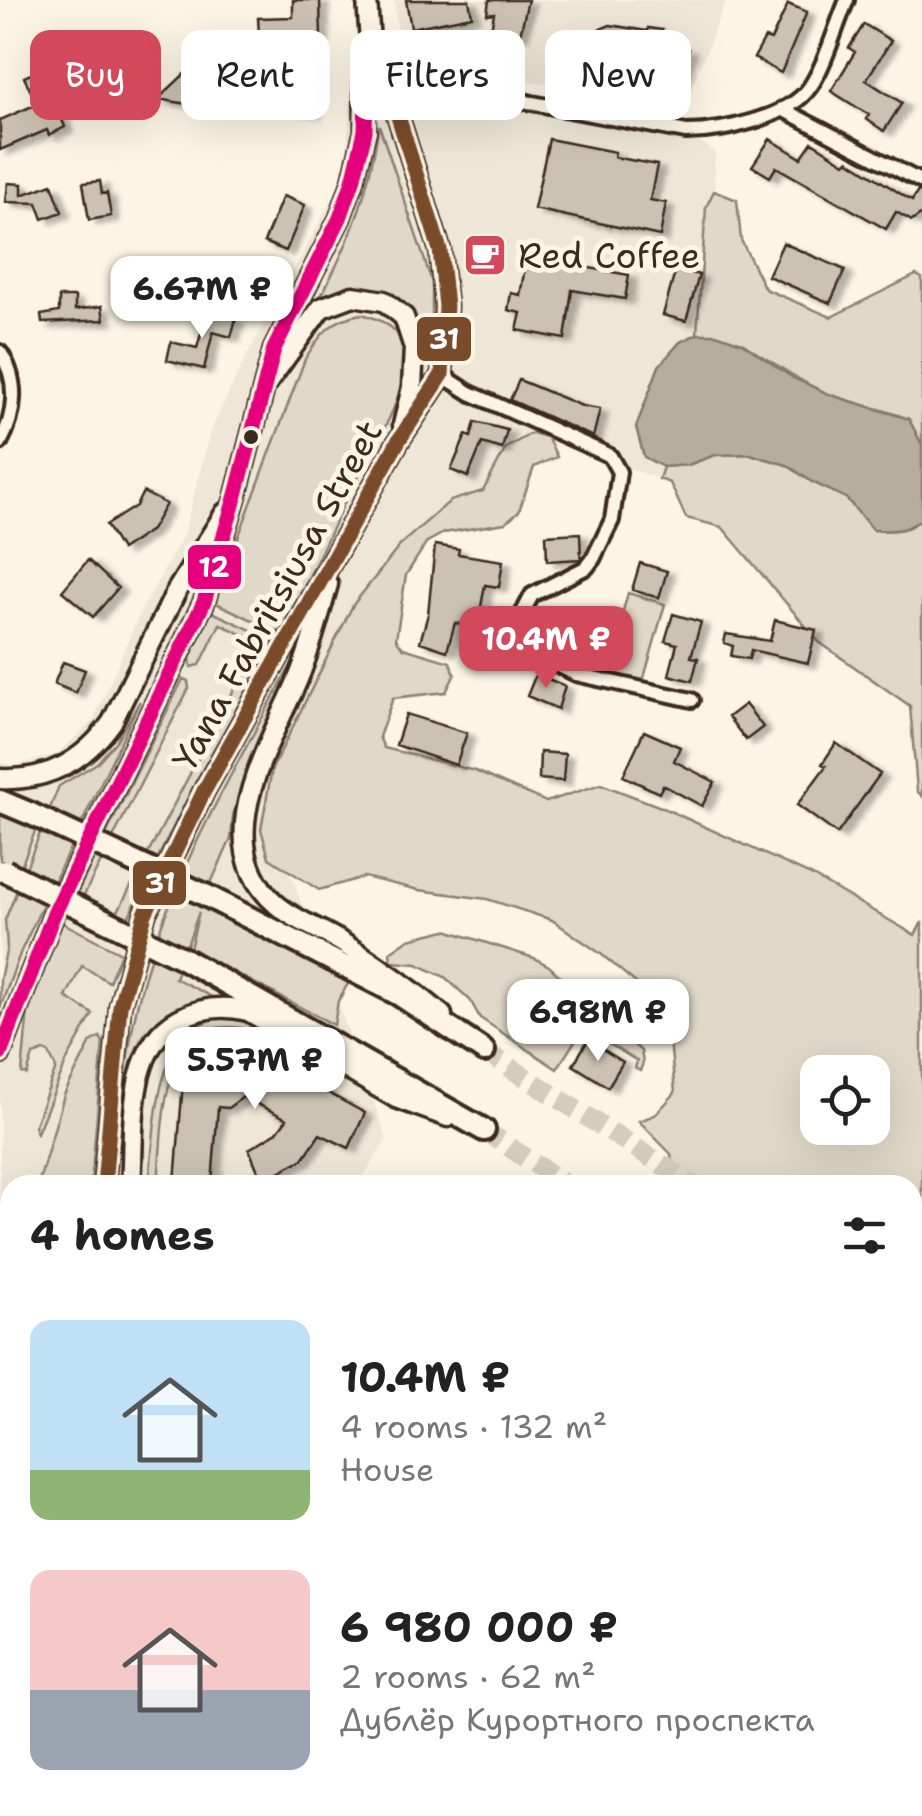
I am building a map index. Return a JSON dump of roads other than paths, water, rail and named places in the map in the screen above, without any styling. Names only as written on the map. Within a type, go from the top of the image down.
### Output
[{"type":"main road","name":"Yana Fabritsiusa Street","points":[[367,0],[369,30]]},
{"type":"main road","name":"Yana Fabritsiusa Street","points":[[0,1054],[53,916],[204,602],[274,349],[340,218],[354,181],[365,120]]},
{"type":"main road","name":"Yana Fabritsiusa Street","points":[[105,1175],[120,1006],[145,914],[204,791],[399,440],[442,374],[446,306],[440,250],[399,120]]},
{"type":"main road","points":[[266,384],[321,308],[353,296],[384,301],[404,317],[414,348],[412,388],[399,440]]},
{"type":"main road","points":[[0,779],[42,776],[64,768],[89,751],[101,737],[177,590],[236,495]]},
{"type":"main road","points":[[337,555],[298,680],[252,781],[246,826],[250,863],[260,885],[274,902],[409,986],[484,1050]]},
{"type":"main road","points":[[0,801],[204,895],[398,994],[484,1050]]},
{"type":"main road","points":[[3,870],[184,958],[484,1130]]},
{"type":"main road","points":[[132,1175],[138,1098],[147,1053],[158,1034],[172,1023],[189,1013],[211,1008],[230,1006],[248,1011],[396,1098],[484,1130]]},
{"type":"street","points":[[525,101],[686,132],[729,128],[782,109],[807,92],[847,0]]},
{"type":"street","points":[[782,109],[922,182]]},
{"type":"street","points":[[0,352],[13,385],[12,416],[0,443]]},
{"type":"street","points":[[442,374],[470,394],[602,452],[616,463],[619,472],[608,531],[587,566],[532,595],[522,614],[520,631],[524,642],[536,655],[576,674],[692,700]]},
{"type":"tunnel","points":[[484,1051],[678,1175]]},
{"type":"tunnel","points":[[484,1130],[551,1175]]},
{"type":"place","name":"Red Coffee","points":[[485,255]]}]
